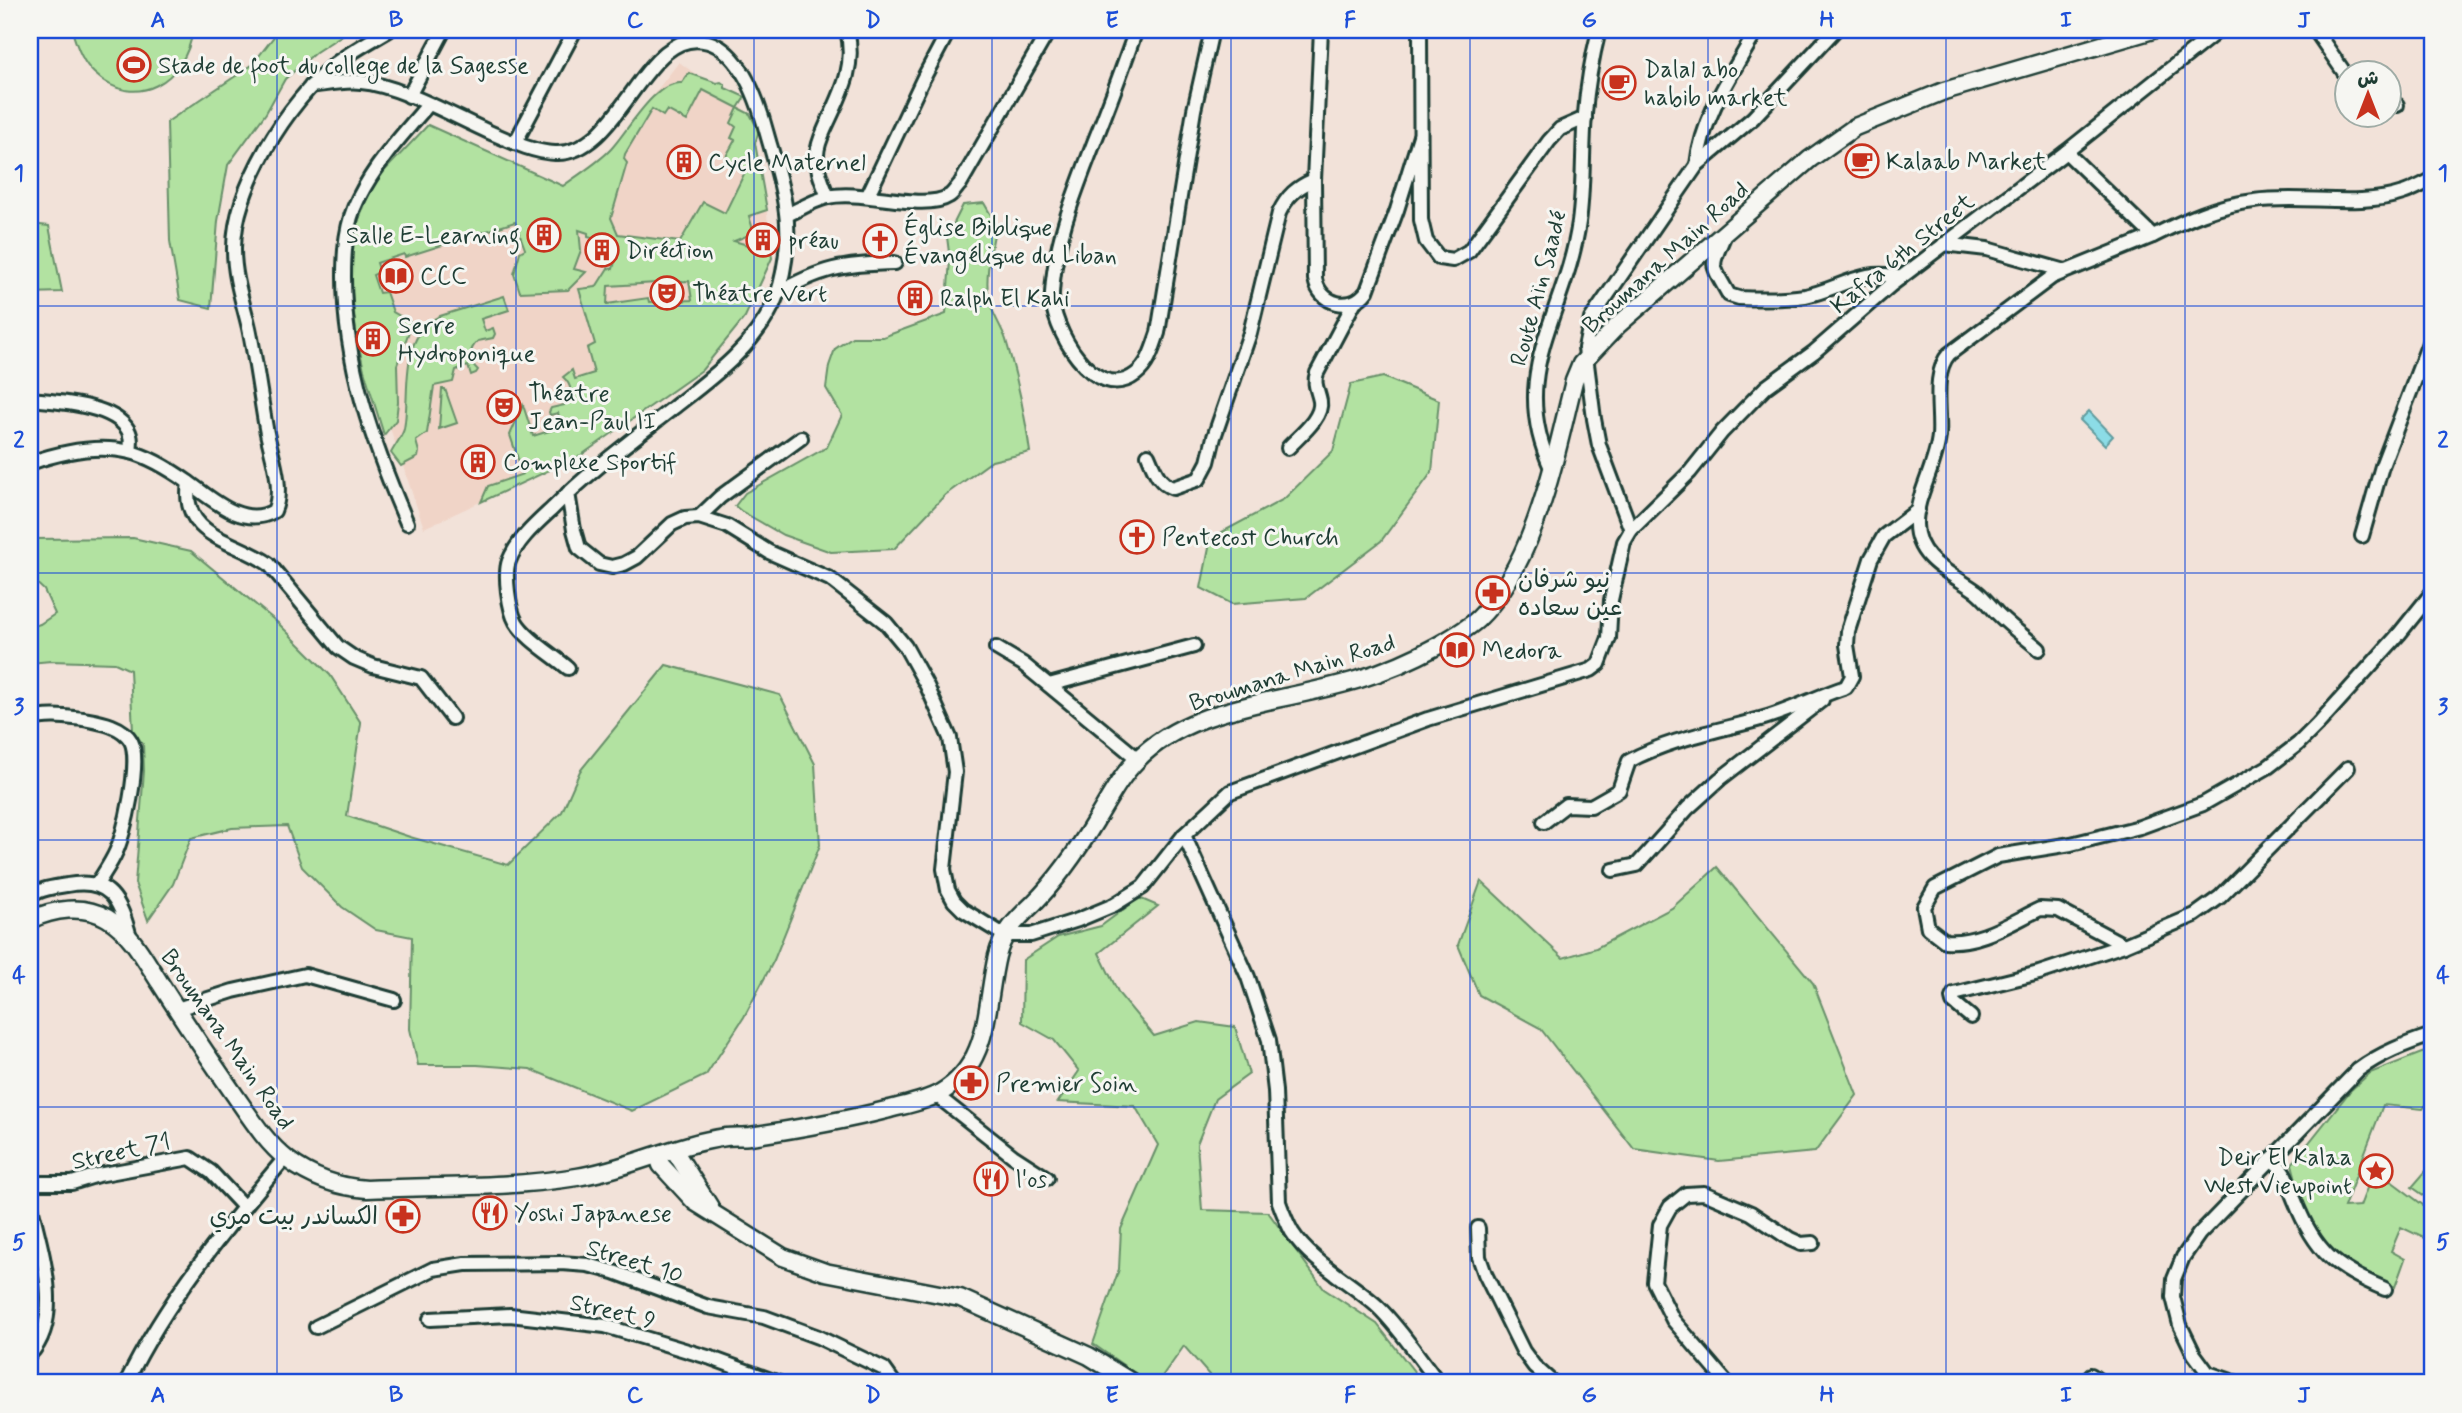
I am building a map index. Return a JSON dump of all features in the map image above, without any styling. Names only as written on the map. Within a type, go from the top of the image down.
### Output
[{"type":"main road","name":"Broumana Main Road","points":[[30,920],[55,910],[74,909],[107,918],[130,938],[240,1103],[268,1140],[285,1158],[329,1183],[367,1189],[528,1182],[607,1172],[630,1172],[677,1155],[726,1147],[746,1137],[875,1113],[936,1095],[954,1083],[970,1066],[981,1043],[997,956],[1004,935],[1065,867],[1112,792],[1138,759],[1168,735],[1206,717],[1367,678],[1413,659],[1457,635],[1477,620],[1508,579],[1532,528],[1552,470],[1574,381],[1586,358],[1618,325],[1810,159],[1866,121],[1956,87],[2153,30]]},
{"type":"main road","points":[[677,1155],[713,1212]]},
{"type":"main road","points":[[659,1160],[695,1202],[800,1265],[960,1298],[1089,1356],[1133,1383]]},
{"type":"street","points":[[30,463],[71,452],[108,449],[130,452],[148,458],[222,506],[247,516],[265,516],[274,511],[278,493],[257,366],[235,269],[234,234],[242,203],[259,159],[311,86],[336,64],[389,30]]},
{"type":"street","points":[[409,96],[444,30]]},
{"type":"street","points":[[516,143],[575,30]]},
{"type":"street","points":[[828,197],[817,155],[821,137],[848,79],[850,48],[847,30]]},
{"type":"street","points":[[868,195],[949,30]]},
{"type":"street","points":[[787,215],[828,197],[868,195],[922,202],[938,201],[950,196],[960,184],[1049,30]]},
{"type":"street","points":[[1136,30],[1061,230],[1052,297],[1061,332],[1076,357],[1093,373],[1114,381],[1125,380],[1146,364],[1158,332],[1194,110],[1212,30]]},
{"type":"street","points":[[1321,30],[1314,180],[1317,287],[1321,294],[1334,302],[1354,303],[1361,300],[1372,280],[1420,136]]},
{"type":"street","points":[[1420,30],[1424,236],[1434,255],[1439,258],[1453,260],[1469,251],[1531,164],[1560,129],[1585,118]]},
{"type":"street","name":"Route Aïn Saadé","points":[[1552,470],[1540,441],[1536,422],[1536,377],[1549,323],[1577,237],[1585,118],[1590,73],[1599,30]]},
{"type":"street","points":[[1697,165],[1704,132],[1757,30]]},
{"type":"street","points":[[568,493],[573,530],[579,548],[588,558],[599,564],[612,567],[637,557],[672,524],[685,518],[699,517],[727,526],[769,552],[830,579],[899,636],[941,715],[955,757],[944,869],[948,890],[954,901],[963,909],[1004,935],[1031,935],[1114,905],[1143,887],[1184,835],[1230,792],[1428,719],[1591,670],[1599,664],[1609,638],[1611,600],[1619,557],[1631,530],[1599,445],[1585,339],[1595,311],[1697,165],[1753,118],[1835,30]]},
{"type":"street","name":"Kafra 6th Street","points":[[1631,530],[1690,471],[1766,387],[1814,352],[1900,278],[2066,152],[2218,30]]},
{"type":"street","points":[[2315,30],[2336,60]]},
{"type":"street","points":[[311,86],[362,82],[389,88],[516,143],[556,153],[586,146],[664,54],[681,43],[708,41],[719,47],[742,69],[763,121],[787,215],[786,255],[773,305],[759,327],[725,366],[568,493],[519,544],[510,559],[507,569],[508,590],[516,622],[568,668]]},
{"type":"street","points":[[407,523],[375,443],[353,371],[345,315],[345,241],[358,199],[383,157],[428,105]]},
{"type":"street","points":[[2066,152],[2153,236]]},
{"type":"street","points":[[1148,455],[1158,477],[1166,485],[1173,488],[1199,479],[1205,469],[1213,437],[1250,333],[1279,213],[1289,195],[1314,180]]},
{"type":"street","points":[[2039,649],[1976,592],[1938,566],[1919,542],[1916,524],[1918,510],[1937,455],[1941,415],[1940,368],[1943,361],[2028,294],[2064,271],[2153,236],[2193,216],[2232,204],[2269,199],[2376,198],[2401,194],[2432,180]]},
{"type":"street","points":[[1725,234],[1715,255],[1713,267],[1729,295],[1738,298],[1806,295],[1873,273],[1885,273],[1900,278]]},
{"type":"street","points":[[1944,244],[1987,249],[2064,271]]},
{"type":"street","points":[[776,294],[809,276],[835,267],[894,263]]},
{"type":"street","points":[[1288,448],[1318,415],[1320,402],[1314,381],[1354,303]]},
{"type":"street","points":[[2362,536],[2382,466],[2432,335]]},
{"type":"street","points":[[30,399],[88,407],[117,419],[128,429],[132,440],[130,452]]},
{"type":"street","points":[[699,517],[720,497],[801,438]]},
{"type":"street","points":[[189,483],[188,507],[204,531],[255,554],[269,564],[329,637],[354,658],[373,666],[421,678],[452,718]]},
{"type":"street","points":[[1544,822],[1566,804],[1591,806],[1619,790],[1629,761],[1645,752],[1767,718],[1846,687],[1852,676],[1847,645],[1848,631],[1878,544],[1890,530],[1918,510]]},
{"type":"street","points":[[2124,944],[2058,910],[2046,908],[1998,931],[1970,939],[1945,941],[1928,928],[1924,907],[1935,888],[1997,856],[2071,844],[2140,827],[2203,804],[2268,767],[2298,744],[2318,724],[2432,593]]},
{"type":"street","points":[[1049,685],[1194,646]]},
{"type":"street","points":[[996,648],[1023,664],[1138,759]]},
{"type":"street","points":[[1613,870],[1636,865],[1688,808],[1731,771],[1818,706],[1829,692]]},
{"type":"street","points":[[30,720],[67,717],[92,721],[121,731],[132,744],[133,779],[121,840],[97,884]]},
{"type":"street","points":[[1971,1017],[1953,1002],[1954,994],[2039,973],[2124,944],[2195,915],[2220,897],[2348,768]]},
{"type":"street","points":[[1184,835],[1248,977],[1266,1029],[1275,1091],[1279,1202],[1285,1218],[1294,1235],[1318,1260],[1392,1322],[1439,1383]]},
{"type":"street","points":[[30,896],[75,883],[97,884],[111,894],[125,920],[130,938]]},
{"type":"street","points":[[177,1009],[233,991],[305,975],[394,1000]]},
{"type":"street","points":[[2237,1383],[2206,1378],[2180,1325],[2173,1297],[2174,1279],[2183,1256],[2231,1198],[2272,1160],[2358,1070],[2400,1045],[2432,1035]]},
{"type":"street","points":[[936,1095],[1013,1156],[1047,1178]]},
{"type":"street","name":"Street 71","points":[[30,1183],[72,1183],[98,1175],[190,1158],[211,1172],[244,1207]]},
{"type":"street","points":[[125,1383],[185,1283],[215,1240],[285,1158]]},
{"type":"street","points":[[2272,1160],[2284,1168],[2305,1224],[2323,1251],[2342,1270],[2385,1289]]},
{"type":"street","points":[[1727,1383],[1673,1320],[1654,1282],[1660,1225],[1670,1207],[1686,1194],[1704,1193],[1751,1213],[1790,1239],[1801,1244],[1813,1243]]},
{"type":"street","points":[[30,1202],[44,1261],[47,1314],[45,1331],[30,1354]]},
{"type":"street","points":[[1478,1228],[1479,1257],[1485,1274],[1523,1351],[1534,1366],[1553,1383]]},
{"type":"street","name":"Street 10","points":[[316,1327],[433,1269],[541,1262],[574,1264],[614,1272],[708,1307],[764,1317],[818,1337],[884,1369],[894,1383]]},
{"type":"street","name":"Street 9","points":[[430,1319],[510,1315],[596,1325],[711,1358],[779,1383]]},
{"type":"street","points":[[2091,1375],[2102,1383]]},
{"type":"shaded area","points":[[679,62],[750,114],[765,197],[772,258],[745,317],[702,370],[580,456],[424,528],[370,369],[354,253],[428,125],[563,186],[610,150]]},
{"type":"green space","name":"Stade de foot du college de la Sagesse","points":[[72,30],[193,30],[188,48],[170,76],[157,85],[142,90],[126,90],[110,85],[90,69],[80,53]]},
{"type":"green space","points":[[279,30],[350,30],[316,52],[285,79],[266,113],[228,165],[218,221],[211,308],[180,300],[170,241],[167,122],[252,65]]},
{"type":"green space","points":[[689,73],[721,82],[725,88],[745,97],[738,108],[750,114],[759,131],[755,143],[767,210],[749,216],[754,233],[734,241],[758,248],[770,243],[772,258],[745,317],[702,370],[580,456],[481,502],[488,486],[523,474],[510,435],[523,405],[533,436],[562,427],[558,413],[550,415],[549,412],[551,408],[564,405],[569,398],[570,387],[563,377],[572,370],[575,379],[594,373],[587,348],[595,344],[579,289],[596,287],[608,268],[613,269],[619,246],[588,237],[588,233],[579,230],[581,250],[574,269],[586,272],[568,290],[520,292],[514,274],[520,252],[525,249],[515,222],[405,257],[404,254],[377,263],[380,272],[373,275],[379,293],[386,292],[393,312],[412,323],[397,365],[396,420],[384,435],[356,333],[349,261],[354,233],[373,183],[428,125],[563,186],[606,154],[652,98],[672,84],[682,83]],"holes":[[[703,90],[738,108],[731,123],[736,127],[731,138],[735,140],[725,158],[746,170],[725,213],[703,202],[680,242],[618,234],[611,218],[627,163],[625,154],[652,109],[663,116],[667,110],[687,121]],[[689,281],[692,300],[649,302],[648,298],[607,304],[608,286]]]},
{"type":"green space","points":[[984,203],[996,224],[988,271],[989,300],[1010,354],[1030,452],[992,461],[945,495],[894,549],[831,552],[783,535],[741,511],[735,506],[745,493],[827,447],[842,415],[826,388],[835,349],[852,337],[883,337],[946,314],[950,260],[947,237],[963,205]]},
{"type":"green space","points":[[30,224],[49,226],[62,292],[30,293]]},
{"type":"green space","points":[[504,296],[509,310],[481,319],[485,331],[493,328],[495,334],[493,338],[478,341],[472,348],[471,359],[478,370],[471,375],[468,366],[456,370],[453,382],[434,386],[427,433],[416,441],[418,457],[401,466],[391,453],[404,429],[408,366],[417,337],[426,325],[440,316]]},
{"type":"green space","points":[[1383,377],[1439,400],[1432,472],[1381,541],[1306,598],[1232,604],[1201,588],[1211,538],[1284,499],[1333,451],[1351,384]]},
{"type":"green space","points":[[442,389],[445,389],[457,423],[439,429]]},
{"type":"green space","points":[[133,538],[191,551],[278,623],[330,675],[361,723],[347,816],[508,865],[562,812],[580,771],[666,665],[780,695],[815,764],[820,845],[774,960],[744,1017],[706,1075],[632,1111],[530,1069],[477,1065],[418,1065],[410,1029],[412,937],[376,930],[342,907],[302,867],[287,826],[232,828],[191,838],[173,884],[148,920],[135,883],[144,771],[143,744],[133,731],[130,670],[115,663],[30,663],[30,627],[55,614],[44,590],[30,577],[32,539]]},
{"type":"green space","points":[[1717,867],[1813,983],[1857,1095],[1815,1152],[1719,1161],[1634,1149],[1540,1028],[1479,995],[1458,945],[1481,881],[1563,958],[1596,948],[1672,908]]},
{"type":"green space","points":[[1139,898],[1158,906],[1099,953],[1119,994],[1154,1036],[1199,1022],[1235,1027],[1249,1074],[1215,1099],[1197,1144],[1202,1210],[1268,1212],[1324,1289],[1377,1324],[1423,1383],[1216,1383],[1184,1346],[1158,1383],[1149,1383],[1093,1344],[1119,1269],[1121,1229],[1158,1145],[1135,1106],[1058,1102],[1079,1071],[1054,1040],[1022,1022],[1023,960],[1058,937],[1101,926]]},
{"type":"green space","points":[[2432,1049],[2432,1097],[2423,1109],[2383,1105],[2344,1207],[2360,1206],[2369,1183],[2391,1181],[2431,1211],[2432,1242],[2401,1227],[2391,1251],[2405,1259],[2395,1287],[2348,1269],[2325,1249],[2310,1223],[2292,1164],[2351,1090],[2370,1073]]},
{"type":"green space","points":[[2432,1164],[2432,1201],[2412,1187]]},
{"type":"water","points":[[2089,411],[2113,436],[2105,445],[2080,420]]},
{"type":"place","name":"Stade de foot du college de la Sagesse","points":[[134,65]]},
{"type":"place","name":"Dalal abo habib market","points":[[1619,83]]},
{"type":"place","name":"Kalaab Market","points":[[1862,161]]},
{"type":"place","name":"Cycle Maternel","points":[[684,162]]},
{"type":"place","name":"Salle E-Learning","points":[[544,235]]},
{"type":"place","name":"préau","points":[[763,240]]},
{"type":"place","name":"Église Biblique Évangélique du Liban","points":[[880,241]]},
{"type":"place","name":"Diréction","points":[[602,250]]},
{"type":"place","name":"CCC","points":[[396,276]]},
{"type":"place","name":"Théatre Vert","points":[[667,293]]},
{"type":"place","name":"Ralph El Kahi","points":[[915,298]]},
{"type":"place","name":"Serre Hydroponique","points":[[373,339]]},
{"type":"place","name":"Théatre Jean-Paul II","points":[[504,407]]},
{"type":"place","name":"Complexe Sportif","points":[[478,462]]},
{"type":"place","name":"Pentecost Church","points":[[1137,537]]},
{"type":"place","name":"نيو شرفان عين سعاده","points":[[1493,593]]},
{"type":"place","name":"Medora","points":[[1457,650]]},
{"type":"place","name":"Premier Soin","points":[[971,1083]]},
{"type":"place","name":"Deir El Kalaa West Viewpoint","points":[[2376,1171]]},
{"type":"place","name":"l'os","points":[[991,1179]]},
{"type":"place","name":"Yoshi Japanese","points":[[490,1213]]},
{"type":"place","name":"الكساندر بيت مري","points":[[403,1216]]}]
